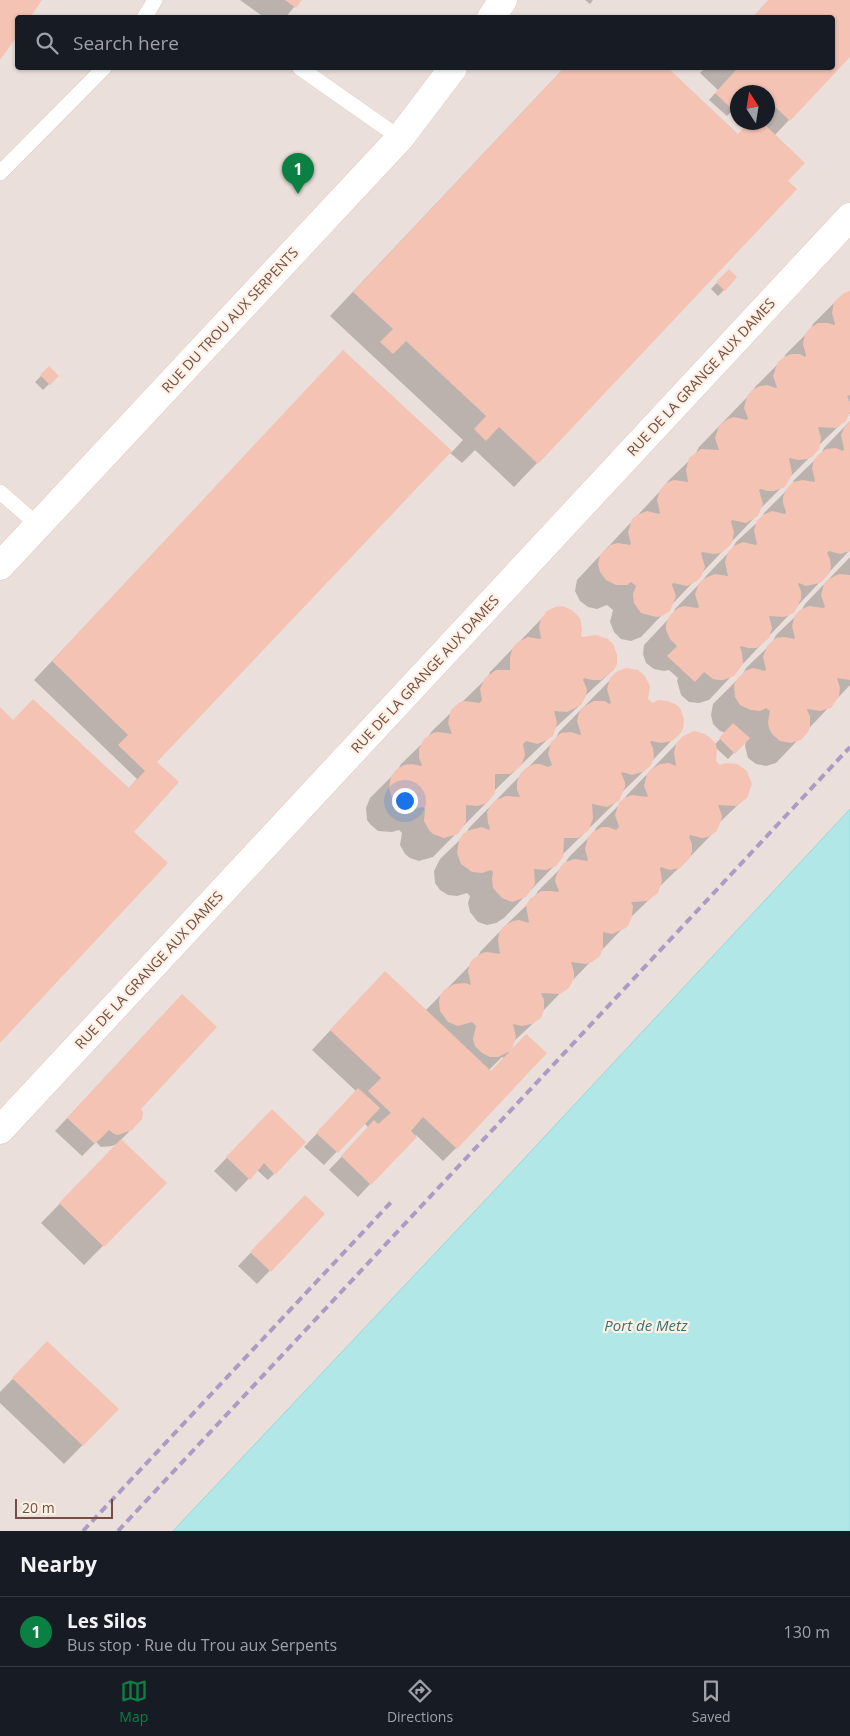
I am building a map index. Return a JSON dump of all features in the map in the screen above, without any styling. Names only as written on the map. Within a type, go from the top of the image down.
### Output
[{"type":"street","points":[[493,15],[503,0]]},
{"type":"street","name":"RUE DU TROU AUX SERPENTS","points":[[0,566],[400,138],[451,70]]},
{"type":"street","name":"RUE DE LA GRANGE AUX DAMES","points":[[0,1130],[850,217]]},
{"type":"lane","points":[[146,15],[156,0]]},
{"type":"lane","points":[[0,173],[102,70]]},
{"type":"lane","points":[[303,70],[400,138]]},
{"type":"lane","points":[[0,492],[38,525]]},
{"type":"shaded area","points":[[0,0],[850,0],[850,1531],[0,1531]]},
{"type":"water","name":"Port de Metz","points":[[850,809],[850,1531],[173,1531],[507,1177]]},
{"type":"building","points":[[0,0],[42,0],[32,15],[15,15],[15,39],[0,60]]},
{"type":"building","points":[[285,0],[302,0],[296,8]]},
{"type":"building","points":[[768,0],[850,0],[850,57],[790,121],[775,107],[775,85],[730,85],[730,107],[715,93],[736,70],[835,70],[835,15],[755,15]]},
{"type":"building","points":[[562,70],[670,70],[730,126],[730,130],[734,130],[738,134],[742,130],[770,130],[805,163],[788,181],[797,189],[538,464],[499,427],[486,441],[474,429],[486,416],[406,341],[393,354],[380,342],[393,329],[353,292]]},
{"type":"building","points":[[729,269],[737,277],[725,291],[716,282]]},
{"type":"building","points":[[850,291],[850,395],[847,396],[850,402],[850,412],[846,421],[836,428],[818,427],[821,438],[819,449],[808,459],[789,459],[792,473],[785,487],[774,491],[759,490],[763,504],[758,516],[746,523],[732,520],[734,532],[732,543],[721,553],[701,553],[705,567],[697,581],[687,586],[673,583],[676,596],[670,611],[656,617],[641,613],[634,603],[633,594],[636,586],[631,582],[627,585],[616,585],[606,580],[600,572],[598,564],[600,555],[610,545],[618,543],[631,544],[628,532],[632,519],[647,511],[660,513],[657,500],[660,490],[666,483],[674,480],[688,482],[686,470],[689,458],[701,449],[719,450],[715,438],[719,426],[734,417],[747,420],[744,408],[747,396],[752,390],[760,386],[777,387],[773,376],[778,362],[791,354],[800,354],[805,357],[803,344],[805,334],[818,323],[834,325],[832,313],[834,302],[844,293]]},
{"type":"building","points":[[343,350],[452,451],[157,762],[179,782],[134,832],[168,863],[0,1043],[0,707],[13,720],[33,699],[129,788],[145,771],[118,745],[128,735],[52,661]]},
{"type":"building","points":[[49,366],[59,376],[50,385],[40,375]]},
{"type":"building","points":[[850,421],[850,551],[840,554],[829,551],[827,553],[831,567],[829,574],[820,583],[806,586],[798,584],[801,591],[801,599],[794,613],[784,617],[769,616],[772,628],[769,638],[757,648],[740,647],[743,664],[734,676],[718,680],[713,679],[704,672],[695,682],[667,656],[677,646],[670,639],[666,630],[666,624],[670,615],[678,608],[684,606],[699,607],[695,594],[699,583],[705,578],[715,574],[728,576],[725,562],[728,552],[734,546],[743,542],[757,544],[754,530],[757,521],[763,515],[772,511],[785,514],[783,497],[787,488],[793,482],[803,480],[815,481],[812,468],[814,460],[826,449],[836,448],[843,451],[841,435]]},
{"type":"building","points":[[839,574],[850,575],[850,680],[837,678],[840,688],[839,696],[831,708],[820,711],[807,710],[810,716],[810,727],[801,740],[791,743],[780,741],[772,734],[769,728],[770,711],[766,708],[760,711],[751,710],[740,705],[735,697],[734,685],[745,671],[753,668],[765,671],[763,657],[767,646],[776,638],[795,638],[792,626],[795,615],[800,610],[809,606],[825,607],[821,595],[824,584]]},
{"type":"building","points":[[562,606],[572,610],[580,618],[581,636],[596,635],[608,639],[613,644],[617,655],[617,664],[614,670],[601,680],[584,678],[587,689],[586,696],[581,705],[567,712],[554,711],[557,723],[553,736],[537,744],[526,741],[523,744],[525,755],[521,766],[510,774],[495,774],[495,793],[487,803],[478,806],[466,805],[466,822],[458,834],[444,838],[433,834],[424,821],[425,809],[423,807],[410,810],[402,808],[393,801],[389,789],[391,776],[404,765],[421,766],[419,749],[424,739],[438,732],[452,734],[448,723],[451,710],[460,702],[480,703],[482,700],[480,689],[485,678],[496,670],[510,670],[510,657],[513,647],[528,637],[540,639],[539,627],[541,619],[547,611]]},
{"type":"building","points":[[626,668],[638,670],[645,676],[650,686],[648,699],[653,703],[658,700],[667,701],[680,708],[684,719],[683,729],[672,741],[650,742],[654,757],[651,765],[645,771],[632,775],[621,773],[625,787],[619,801],[607,807],[592,804],[593,818],[589,830],[578,838],[564,838],[563,857],[556,866],[546,870],[534,869],[535,884],[526,897],[512,902],[502,898],[493,888],[493,872],[491,870],[482,873],[472,872],[461,864],[457,853],[459,840],[463,834],[470,830],[482,827],[489,830],[487,812],[490,806],[496,800],[506,796],[520,797],[517,790],[517,782],[520,774],[526,768],[534,764],[548,767],[552,765],[548,754],[551,742],[561,733],[571,732],[580,735],[577,721],[583,707],[594,701],[611,703],[607,689],[610,678],[616,672]]},
{"type":"building","points":[[733,723],[750,738],[735,754],[719,738]]},
{"type":"building","points":[[694,731],[705,734],[715,742],[717,749],[716,761],[720,765],[726,763],[737,764],[747,771],[752,784],[747,798],[736,806],[718,805],[722,816],[716,832],[702,838],[690,835],[692,852],[689,859],[680,868],[670,870],[660,868],[662,881],[658,893],[647,901],[631,902],[633,906],[632,917],[628,926],[624,929],[612,934],[603,932],[603,947],[600,956],[587,964],[571,962],[574,978],[569,988],[560,994],[541,993],[544,1000],[544,1009],[541,1018],[532,1024],[522,1026],[513,1024],[516,1037],[512,1049],[526,1034],[547,1053],[457,1149],[423,1117],[411,1131],[417,1137],[371,1185],[341,1156],[374,1120],[378,1124],[391,1113],[368,1091],[381,1078],[330,1030],[385,971],[491,1071],[510,1051],[498,1057],[490,1057],[482,1053],[475,1046],[473,1039],[476,1026],[472,1022],[458,1026],[448,1022],[440,1011],[440,996],[444,990],[454,984],[465,983],[471,985],[468,971],[473,959],[487,952],[500,954],[499,933],[504,926],[519,920],[529,923],[526,905],[530,899],[541,891],[559,891],[555,881],[561,866],[565,862],[575,859],[588,860],[585,849],[588,837],[602,827],[616,830],[619,827],[615,815],[619,803],[624,798],[632,795],[647,797],[644,786],[647,774],[660,764],[669,763],[676,766],[674,752],[676,744],[683,736]]},
{"type":"building","points":[[182,994],[217,1027],[141,1109],[143,1112],[142,1119],[132,1130],[118,1135],[109,1130],[95,1144],[67,1118]]},
{"type":"building","points":[[358,1088],[380,1108],[338,1153],[316,1133]]},
{"type":"building","points":[[272,1109],[306,1142],[275,1175],[264,1163],[250,1180],[226,1157]]},
{"type":"building","points":[[121,1139],[167,1183],[104,1247],[59,1203]]},
{"type":"building","points":[[305,1195],[325,1214],[271,1272],[250,1252]]},
{"type":"building","points":[[47,1341],[119,1409],[83,1446],[12,1378]]},
{"type":"railway","points":[[118,1531],[850,747]]},
{"type":"railway","points":[[83,1531],[394,1199]]},
{"type":"place","name":"Les Silos","points":[[298,194]]}]
